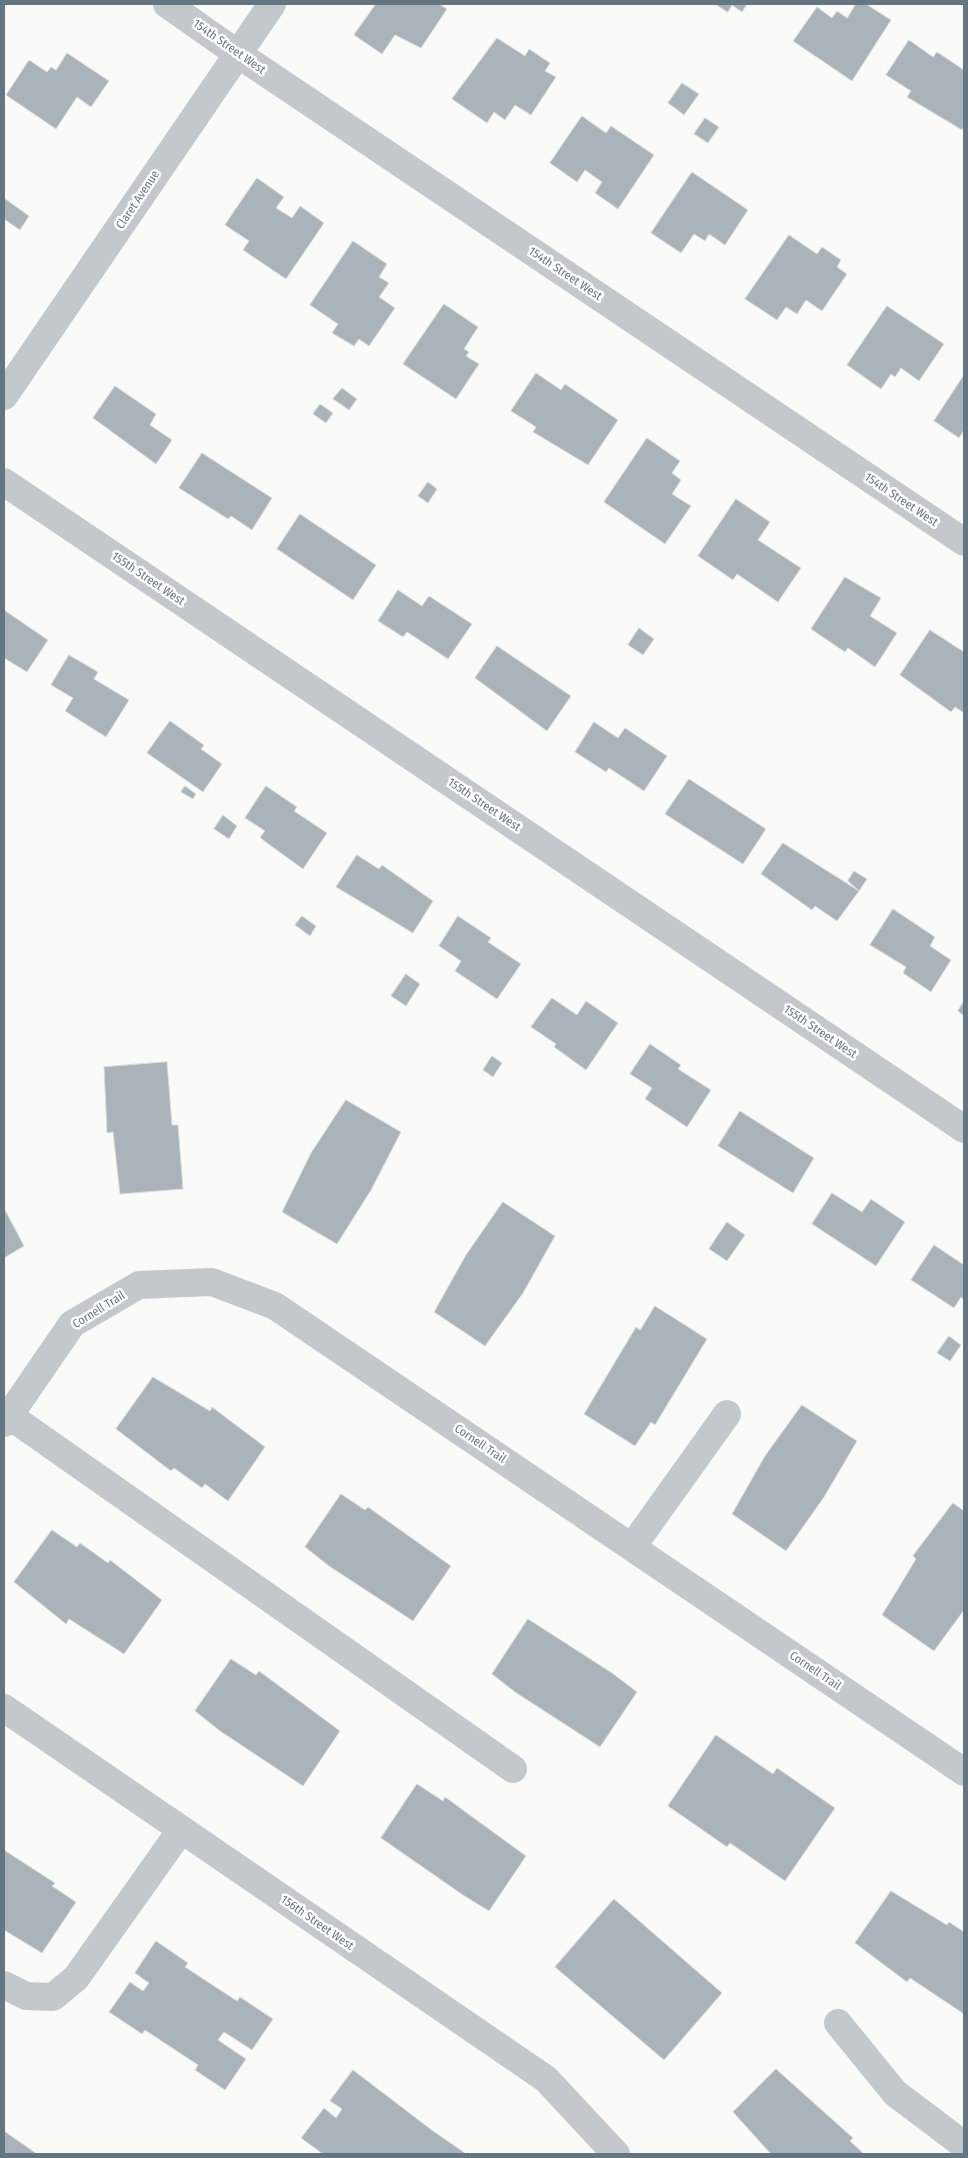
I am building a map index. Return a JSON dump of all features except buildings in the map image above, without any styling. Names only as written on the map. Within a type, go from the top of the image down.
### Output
[{"type":"street","name":"154th Street West","points":[[167,4],[238,54],[964,542]]},
{"type":"street","name":"Claret Avenue","points":[[4,396],[272,4]]},
{"type":"street","name":"155th Street West","points":[[4,482],[964,1129]]},
{"type":"street","name":"Cornell Trail","points":[[5,1417],[72,1324],[140,1285],[212,1282],[275,1306],[964,1772]]},
{"type":"street","points":[[632,1547],[726,1414]]},
{"type":"street","points":[[5,1417],[513,1769]]},
{"type":"street","name":"156th Street West","points":[[4,1708],[546,2079],[616,2154]]},
{"type":"street","points":[[4,1986],[26,1996],[53,1997],[76,1978],[181,1830]]},
{"type":"street","points":[[838,2023],[895,2093],[964,2145]]}]
